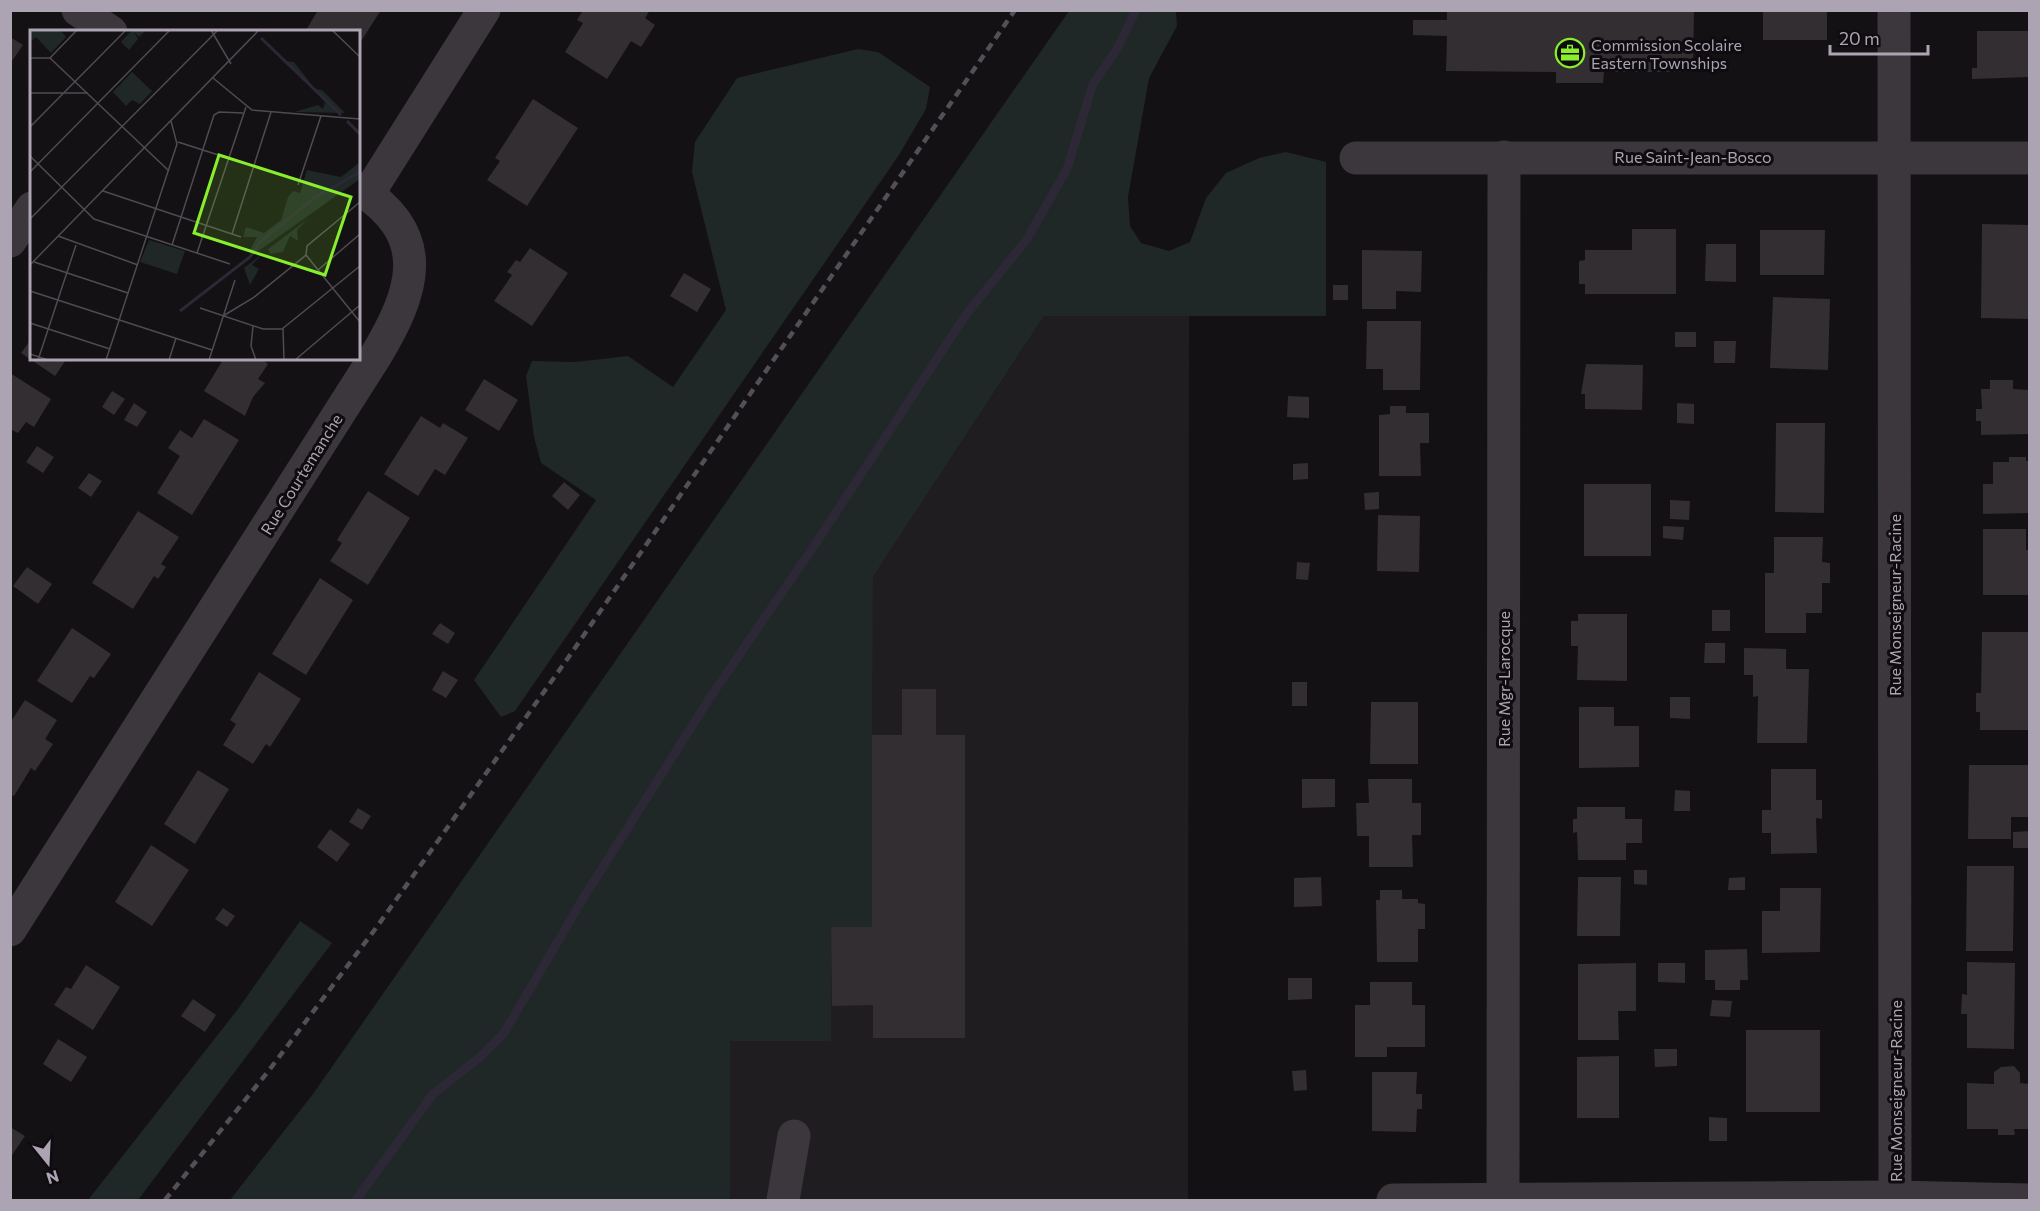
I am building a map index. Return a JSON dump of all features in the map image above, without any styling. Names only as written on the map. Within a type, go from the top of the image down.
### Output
[{"type":"street","points":[[78,10],[108,30]]},
{"type":"street","name":"Rue Courtemanche","points":[[10,930],[389,335],[401,310],[409,283],[407,245],[390,211],[363,191],[484,10]]},
{"type":"street","name":"Rue Monseigneur-Racine","points":[[1894,10],[1895,1199]]},
{"type":"street","name":"Rue Saint-Jean-Bosco","points":[[1356,158],[1893,156],[2030,158]]},
{"type":"street","name":"Rue Mgr-Larocque","points":[[1503,1200],[1504,157]]},
{"type":"street","points":[[10,241],[30,211]]},
{"type":"street","points":[[783,1200],[794,1136]]},
{"type":"street","points":[[1393,1200],[2030,1200]]},
{"type":"shaded area","points":[[1069,11],[1176,11],[1177,26],[1149,78],[1128,197],[1130,226],[1141,243],[1169,251],[1190,242],[1206,198],[1226,173],[1259,158],[1286,152],[1326,162],[1326,316],[1044,316],[873,577],[872,927],[831,928],[831,1041],[730,1041],[730,1200],[230,1200],[313,1094]]},
{"type":"shaded area","points":[[858,49],[878,52],[930,87],[926,109],[899,155],[515,711],[501,717],[474,680],[596,500],[541,463],[534,437],[526,376],[532,361],[575,362],[628,356],[673,387],[726,310],[692,172],[695,142],[737,78]]},
{"type":"shaded area","points":[[1044,316],[1189,316],[1188,1200],[730,1200],[730,1041],[831,1041],[831,927],[872,927],[873,577]]},
{"type":"shaded area","points":[[300,921],[332,943],[138,1200],[88,1200],[238,1009]]},
{"type":"building","points":[[318,10],[381,10],[360,43],[360,30],[306,30]]},
{"type":"building","points":[[583,10],[650,10],[645,18],[655,25],[641,47],[631,41],[607,79],[565,52],[583,23],[577,20]]},
{"type":"building","name":"Commission Scolaire Eastern Townships","points":[[1447,10],[1694,10],[1693,72],[1604,72],[1603,83],[1556,83],[1556,72],[1446,71],[1447,36],[1413,35],[1413,20],[1447,20]]},
{"type":"building","points":[[1763,10],[1827,10],[1827,40],[1763,40]]},
{"type":"building","points":[[1977,31],[2030,31],[2030,77],[1972,79],[1972,68],[1977,68]]},
{"type":"building","points":[[10,37],[23,45],[10,64]]},
{"type":"building","points":[[533,99],[578,128],[527,206],[487,180],[500,161],[495,158]]},
{"type":"building","points":[[1982,224],[2030,225],[2030,319],[1981,318]]},
{"type":"building","points":[[1632,229],[1676,229],[1676,294],[1585,294],[1585,284],[1579,284],[1579,261],[1585,260],[1585,250],[1632,250]]},
{"type":"building","points":[[1760,230],[1825,230],[1824,275],[1760,275]]},
{"type":"building","points":[[1706,244],[1736,244],[1736,282],[1705,281]]},
{"type":"building","points":[[530,248],[568,273],[532,326],[494,301],[512,275],[507,272],[516,260],[520,262]]},
{"type":"building","points":[[1362,250],[1422,251],[1421,292],[1396,291],[1396,309],[1362,309]]},
{"type":"building","points":[[684,273],[711,289],[697,312],[670,296]]},
{"type":"building","points":[[1333,285],[1348,285],[1348,300],[1333,300]]},
{"type":"building","points":[[1773,297],[1830,299],[1828,370],[1770,368]]},
{"type":"building","points":[[1367,321],[1421,321],[1420,390],[1383,390],[1383,369],[1366,369]]},
{"type":"building","points":[[1675,332],[1696,332],[1696,347],[1675,347]]},
{"type":"building","points":[[30,341],[30,359],[21,353]]},
{"type":"building","points":[[1714,341],[1736,341],[1735,363],[1714,363]]},
{"type":"building","points":[[31,360],[66,360],[55,376]]},
{"type":"building","points":[[223,360],[263,360],[268,364],[258,379],[265,383],[253,397],[245,416],[204,391]]},
{"type":"building","points":[[1586,364],[1643,365],[1642,410],[1585,409],[1585,394],[1581,394]]},
{"type":"building","points":[[10,373],[51,399],[34,427],[26,422],[18,433],[10,429]]},
{"type":"building","points":[[484,379],[518,400],[499,431],[465,410]]},
{"type":"building","points":[[1990,380],[2013,380],[2013,389],[2030,390],[2030,434],[1981,435],[1981,421],[1976,421],[1976,409],[1982,409],[1981,389],[1990,389]]},
{"type":"building","points":[[112,391],[125,399],[114,415],[102,407]]},
{"type":"building","points":[[1288,396],[1309,397],[1309,418],[1287,417]]},
{"type":"building","points":[[134,403],[147,412],[137,427],[124,420]]},
{"type":"building","points":[[1677,403],[1694,404],[1694,424],[1677,423]]},
{"type":"building","points":[[1390,406],[1406,406],[1406,413],[1429,413],[1429,443],[1420,443],[1421,476],[1379,476],[1379,415],[1390,414]]},
{"type":"building","points":[[421,416],[440,428],[443,423],[468,438],[445,475],[435,469],[418,496],[384,474]]},
{"type":"building","points":[[204,419],[239,440],[192,515],[157,493],[180,456],[168,448],[180,430],[192,438]]},
{"type":"building","points":[[1776,423],[1825,423],[1824,513],[1775,512]]},
{"type":"building","points":[[37,446],[54,457],[43,473],[26,462]]},
{"type":"building","points":[[2009,457],[2026,457],[2026,461],[2030,461],[2030,513],[1983,514],[1983,484],[1993,484],[1993,462],[2009,462]]},
{"type":"building","points":[[1308,463],[1308,479],[1293,480],[1293,464]]},
{"type":"building","points":[[89,473],[102,481],[91,497],[78,488]]},
{"type":"building","points":[[564,482],[580,495],[568,510],[552,496]]},
{"type":"building","points":[[1584,484],[1651,484],[1651,556],[1584,556]]},
{"type":"building","points":[[368,491],[410,518],[368,585],[330,561],[342,543],[337,540]]},
{"type":"building","points":[[1379,492],[1379,509],[1365,510],[1364,493]]},
{"type":"building","points":[[1670,500],[1690,501],[1689,520],[1670,519]]},
{"type":"building","points":[[138,511],[179,537],[161,564],[166,567],[158,579],[154,576],[133,609],[92,583]]},
{"type":"building","points":[[1378,515],[1420,516],[1419,572],[1377,571]]},
{"type":"building","points":[[1663,526],[1684,527],[1683,540],[1663,538]]},
{"type":"building","points":[[1983,529],[2026,529],[2026,550],[2030,550],[2030,595],[1983,595]]},
{"type":"building","points":[[1774,537],[1823,537],[1822,562],[1830,563],[1830,583],[1822,583],[1822,613],[1806,613],[1806,633],[1765,633],[1765,573],[1774,573]]},
{"type":"building","points":[[1297,562],[1310,563],[1308,580],[1296,579]]},
{"type":"building","points":[[27,567],[52,584],[38,604],[13,586]]},
{"type":"building","points":[[320,578],[353,600],[306,675],[272,654]]},
{"type":"building","points":[[1712,610],[1730,610],[1730,631],[1712,631]]},
{"type":"building","points":[[1578,614],[1627,614],[1627,681],[1577,680],[1578,646],[1571,646],[1571,621],[1578,621]]},
{"type":"building","points":[[440,623],[455,633],[448,644],[432,634]]},
{"type":"building","points":[[72,628],[111,654],[94,678],[90,676],[72,703],[37,681]]},
{"type":"building","points":[[1982,632],[2030,632],[2029,730],[1980,730],[1980,712],[1976,712],[1976,693],[1981,693]]},
{"type":"building","points":[[1705,643],[1725,643],[1725,663],[1704,663]]},
{"type":"building","points":[[1744,648],[1786,649],[1786,669],[1809,669],[1807,743],[1757,743],[1758,696],[1753,697],[1753,675],[1744,675]]},
{"type":"building","points":[[443,671],[458,680],[446,698],[432,690]]},
{"type":"building","points":[[259,672],[301,699],[270,747],[266,744],[253,764],[223,745],[236,724],[230,720]]},
{"type":"building","points":[[1292,682],[1307,682],[1307,706],[1292,706]]},
{"type":"building","points":[[902,689],[936,689],[936,735],[965,735],[965,1038],[873,1038],[873,1005],[832,1006],[831,927],[872,927],[872,735],[902,735]]},
{"type":"building","points":[[1670,697],[1690,697],[1690,719],[1670,718]]},
{"type":"building","points":[[25,700],[57,720],[45,739],[53,744],[35,771],[31,768],[14,796],[10,794],[10,723]]},
{"type":"building","points":[[1371,702],[1418,702],[1418,764],[1370,764]]},
{"type":"building","points":[[1579,707],[1614,707],[1614,726],[1639,726],[1639,767],[1579,768]]},
{"type":"building","points":[[1969,765],[2030,765],[2030,817],[2011,817],[2011,839],[1968,839]]},
{"type":"building","points":[[1771,769],[1816,769],[1816,800],[1822,800],[1822,819],[1816,818],[1817,853],[1771,854],[1771,833],[1762,833],[1762,810],[1771,810]]},
{"type":"building","points":[[198,770],[229,789],[195,844],[164,824]]},
{"type":"building","points":[[1302,779],[1335,779],[1335,807],[1302,808]]},
{"type":"building","points":[[1368,779],[1412,779],[1412,803],[1421,803],[1421,835],[1412,835],[1413,867],[1369,867],[1369,836],[1357,836],[1356,803],[1369,803]]},
{"type":"building","points":[[1675,790],[1690,791],[1690,811],[1674,811]]},
{"type":"building","points":[[1577,807],[1625,807],[1625,819],[1642,819],[1642,843],[1626,843],[1626,860],[1578,860],[1577,832],[1573,833],[1573,819],[1577,819]]},
{"type":"building","points":[[358,808],[371,816],[362,830],[349,822]]},
{"type":"building","points":[[330,829],[350,844],[337,862],[317,847]]},
{"type":"building","points":[[2030,831],[2030,848],[2013,848],[2013,832]]},
{"type":"building","points":[[151,845],[189,870],[152,926],[115,902]]},
{"type":"building","points":[[1967,866],[2014,866],[2013,951],[1966,951]]},
{"type":"building","points":[[1634,870],[1647,870],[1647,885],[1634,884]]},
{"type":"building","points":[[1321,877],[1322,906],[1294,907],[1294,878]]},
{"type":"building","points":[[1578,877],[1621,877],[1620,936],[1577,936]]},
{"type":"building","points":[[1745,877],[1745,890],[1728,890],[1729,878]]},
{"type":"building","points":[[1780,888],[1821,888],[1820,952],[1762,953],[1762,911],[1780,911]]},
{"type":"building","points":[[1380,890],[1402,890],[1402,899],[1418,899],[1418,903],[1425,904],[1425,929],[1418,929],[1418,962],[1377,962],[1376,900],[1380,900]]},
{"type":"building","points":[[223,908],[235,916],[227,927],[215,919]]},
{"type":"building","points":[[1747,949],[1748,980],[1740,980],[1740,990],[1715,990],[1715,980],[1705,980],[1705,950]]},
{"type":"building","points":[[1967,962],[2015,963],[2014,1049],[1967,1048],[1967,1014],[1961,1014],[1962,994],[1967,995]]},
{"type":"building","points":[[1636,963],[1636,1011],[1618,1011],[1619,1040],[1578,1040],[1578,964]]},
{"type":"building","points":[[1658,963],[1685,963],[1685,983],[1658,982]]},
{"type":"building","points":[[86,965],[120,987],[93,1030],[54,1005],[66,987],[71,989]]},
{"type":"building","points":[[1288,978],[1312,978],[1312,999],[1288,1000]]},
{"type":"building","points":[[1370,982],[1412,982],[1412,1005],[1425,1005],[1425,1047],[1387,1047],[1387,1057],[1355,1057],[1355,1005],[1370,1005]]},
{"type":"building","points":[[193,999],[216,1015],[205,1032],[181,1016]]},
{"type":"building","points":[[1712,1000],[1732,1001],[1730,1017],[1710,1016]]},
{"type":"building","points":[[1746,1030],[1820,1030],[1820,1112],[1746,1112]]},
{"type":"building","points":[[58,1039],[87,1057],[71,1082],[43,1064]]},
{"type":"building","points":[[1654,1049],[1677,1049],[1677,1066],[1655,1067]]},
{"type":"building","points":[[1619,1056],[1619,1118],[1577,1118],[1577,1057]]},
{"type":"building","points":[[2014,1066],[2020,1073],[2020,1083],[2030,1084],[2030,1129],[2014,1129],[2015,1135],[1998,1135],[1998,1129],[1967,1129],[1967,1083],[1994,1084],[1994,1072],[2001,1067]]},
{"type":"building","points":[[1306,1070],[1307,1090],[1294,1091],[1292,1071]]},
{"type":"building","points":[[1372,1072],[1417,1072],[1416,1094],[1422,1094],[1422,1109],[1417,1109],[1416,1132],[1372,1131]]},
{"type":"building","points":[[1709,1117],[1727,1118],[1727,1141],[1709,1141]]},
{"type":"building","points":[[10,1127],[25,1136],[10,1158]]},
{"type":"waterway","points":[[356,1200],[433,1094],[480,1057],[504,1033],[584,897],[711,696],[814,546],[965,316],[1027,239],[1067,169],[1093,84],[1117,49],[1136,10]]},
{"type":"railway","points":[[165,1200],[270,1069],[376,928],[568,658],[1015,10]]},
{"type":"place","name":"Commission Scolaire Eastern Townships","points":[[1570,53]]}]
